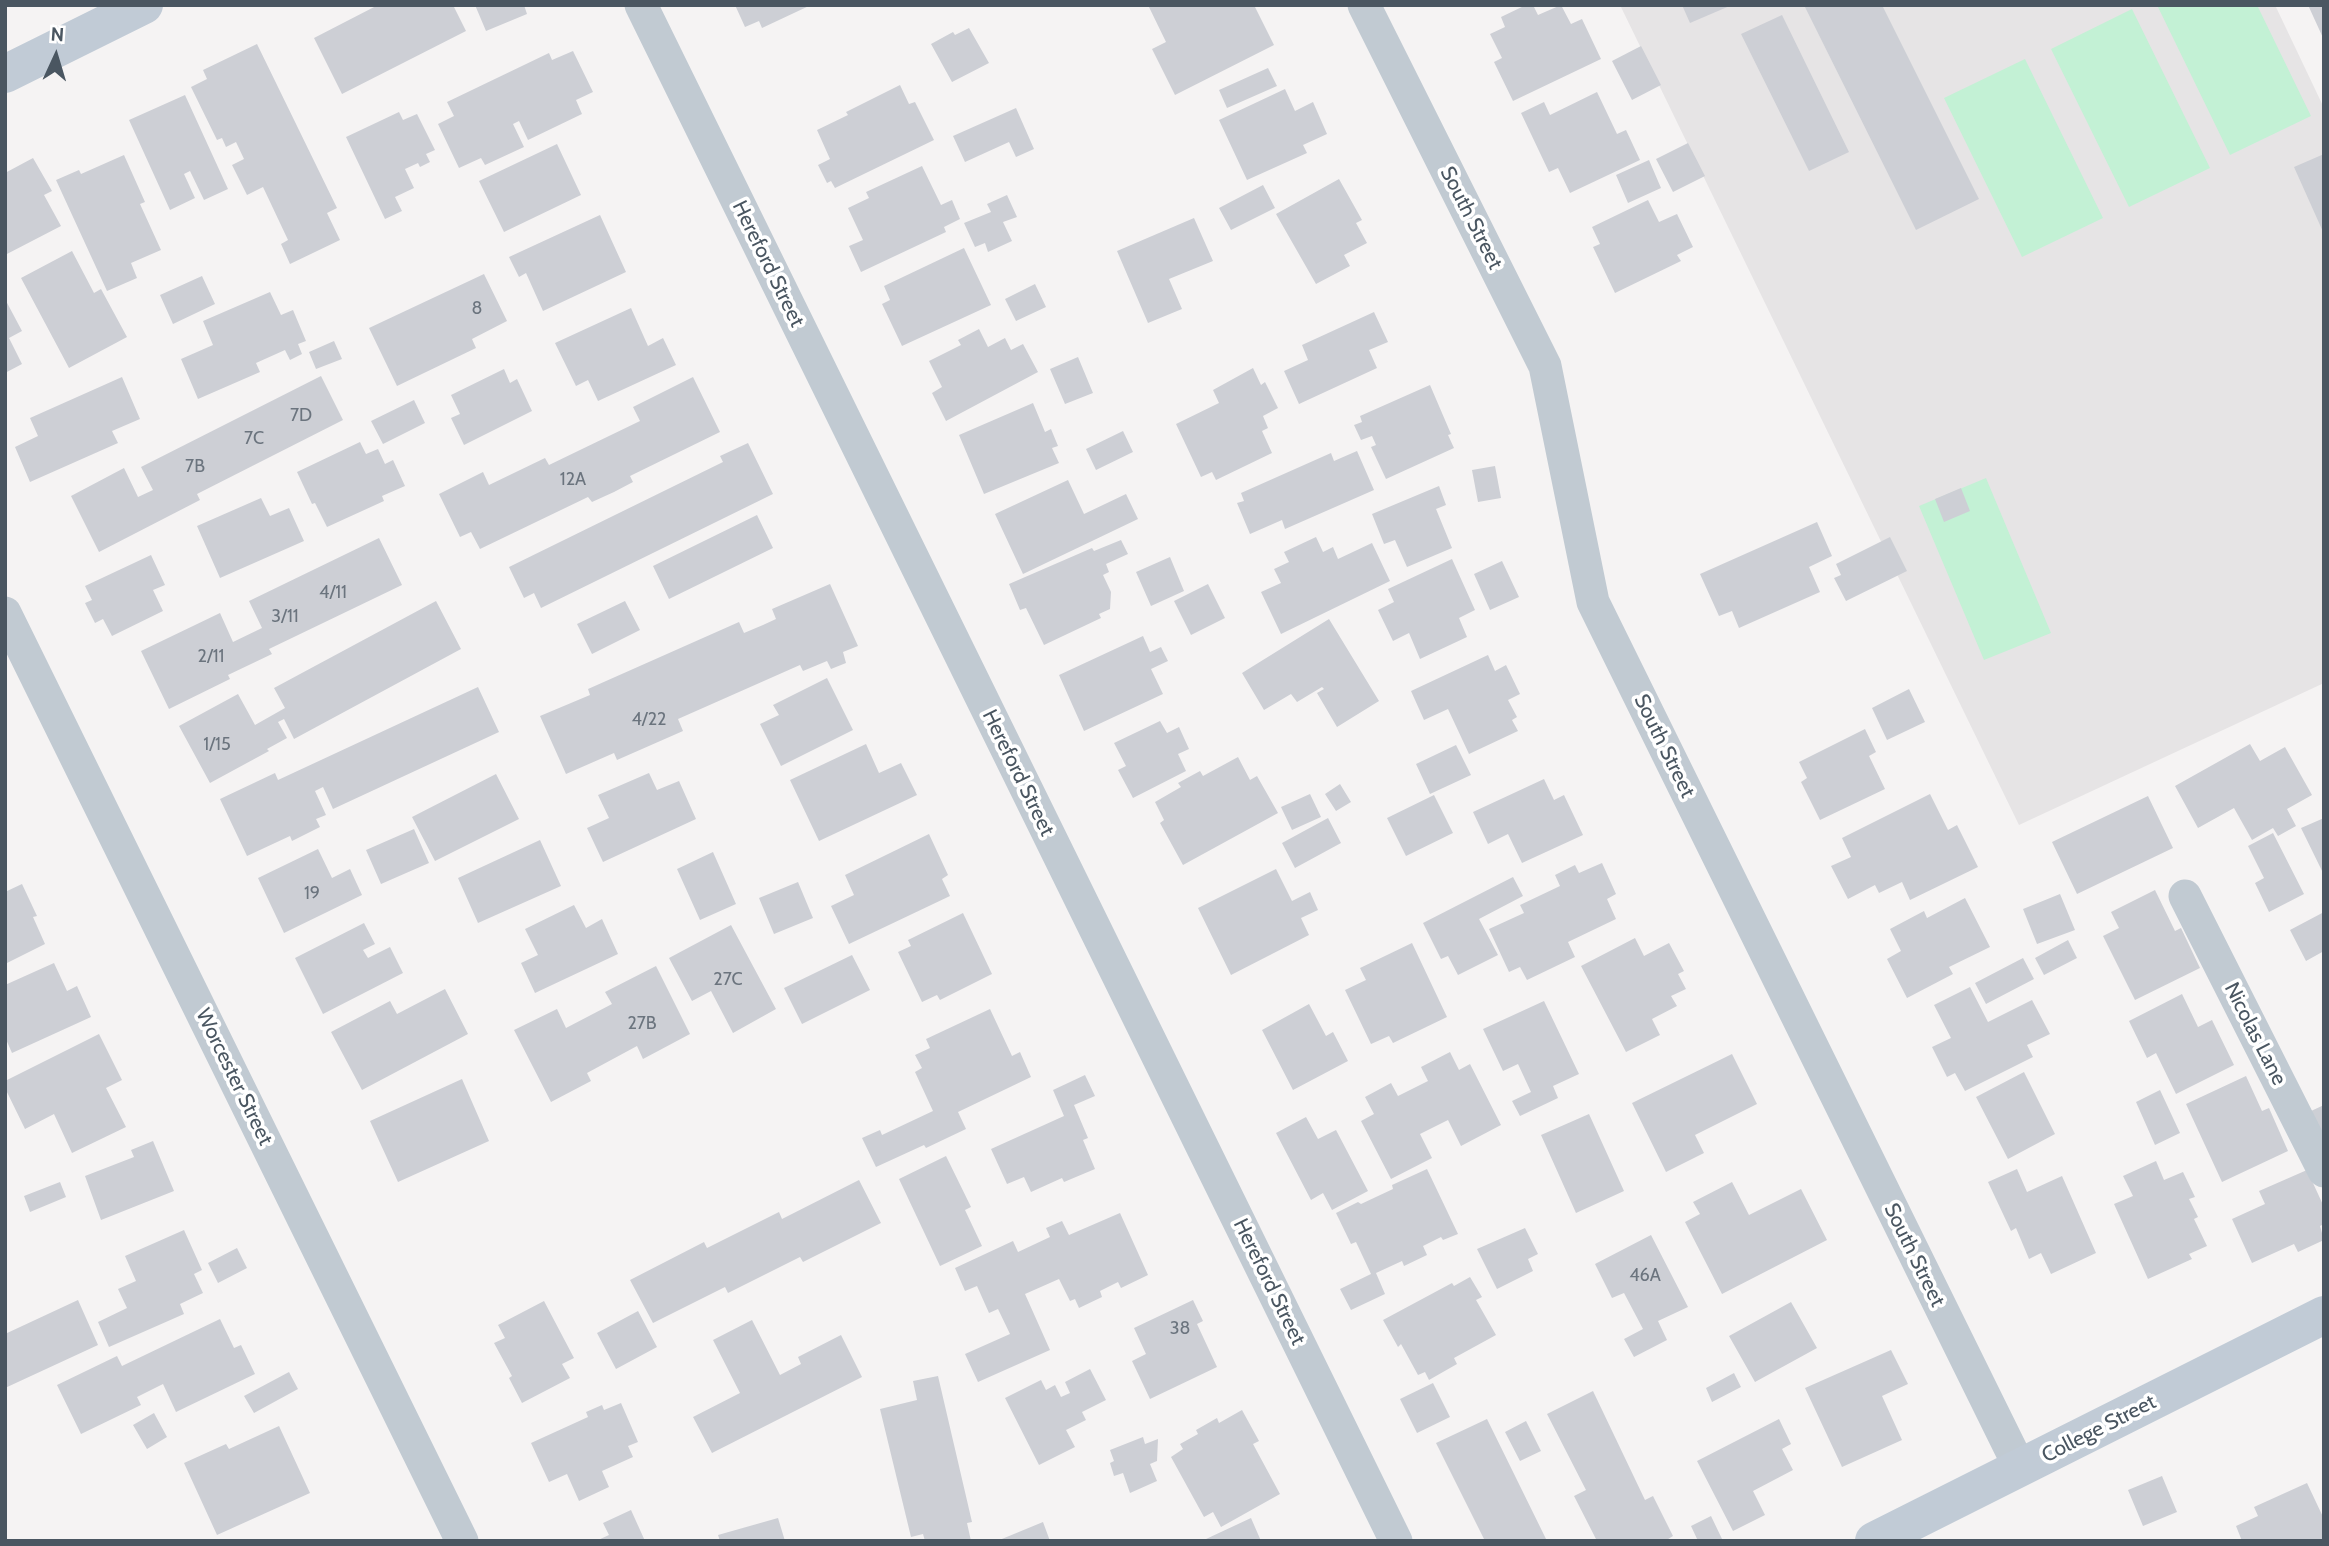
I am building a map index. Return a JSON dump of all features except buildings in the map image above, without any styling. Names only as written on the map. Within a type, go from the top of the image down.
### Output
[{"type":"street","points":[[5,74],[144,5]]},
{"type":"street","name":"Hereford Street","points":[[641,5],[1396,1541]]},
{"type":"street","name":"South Street","points":[[1364,5],[1545,366],[1593,602],[2020,1468]]},
{"type":"street","name":"Worcester Street","points":[[5,613],[462,1541]]},
{"type":"street","name":"Nicolas Lane","points":[[2185,896],[2324,1171]]},
{"type":"street","name":"College Street","points":[[1874,1541],[2324,1315]]},
{"type":"shaded area","points":[[1620,5],[2275,5],[2324,108],[2324,683],[2019,825]]},
{"type":"green space","points":[[2157,5],[2257,5],[2311,116],[2230,155]]},
{"type":"green space","points":[[2132,9],[2210,168],[2129,207],[2051,49]]},
{"type":"green space","points":[[2025,59],[2103,218],[2022,257],[1944,98]]},
{"type":"green space","points":[[1986,478],[2051,633],[1984,660],[1919,506]]}]
